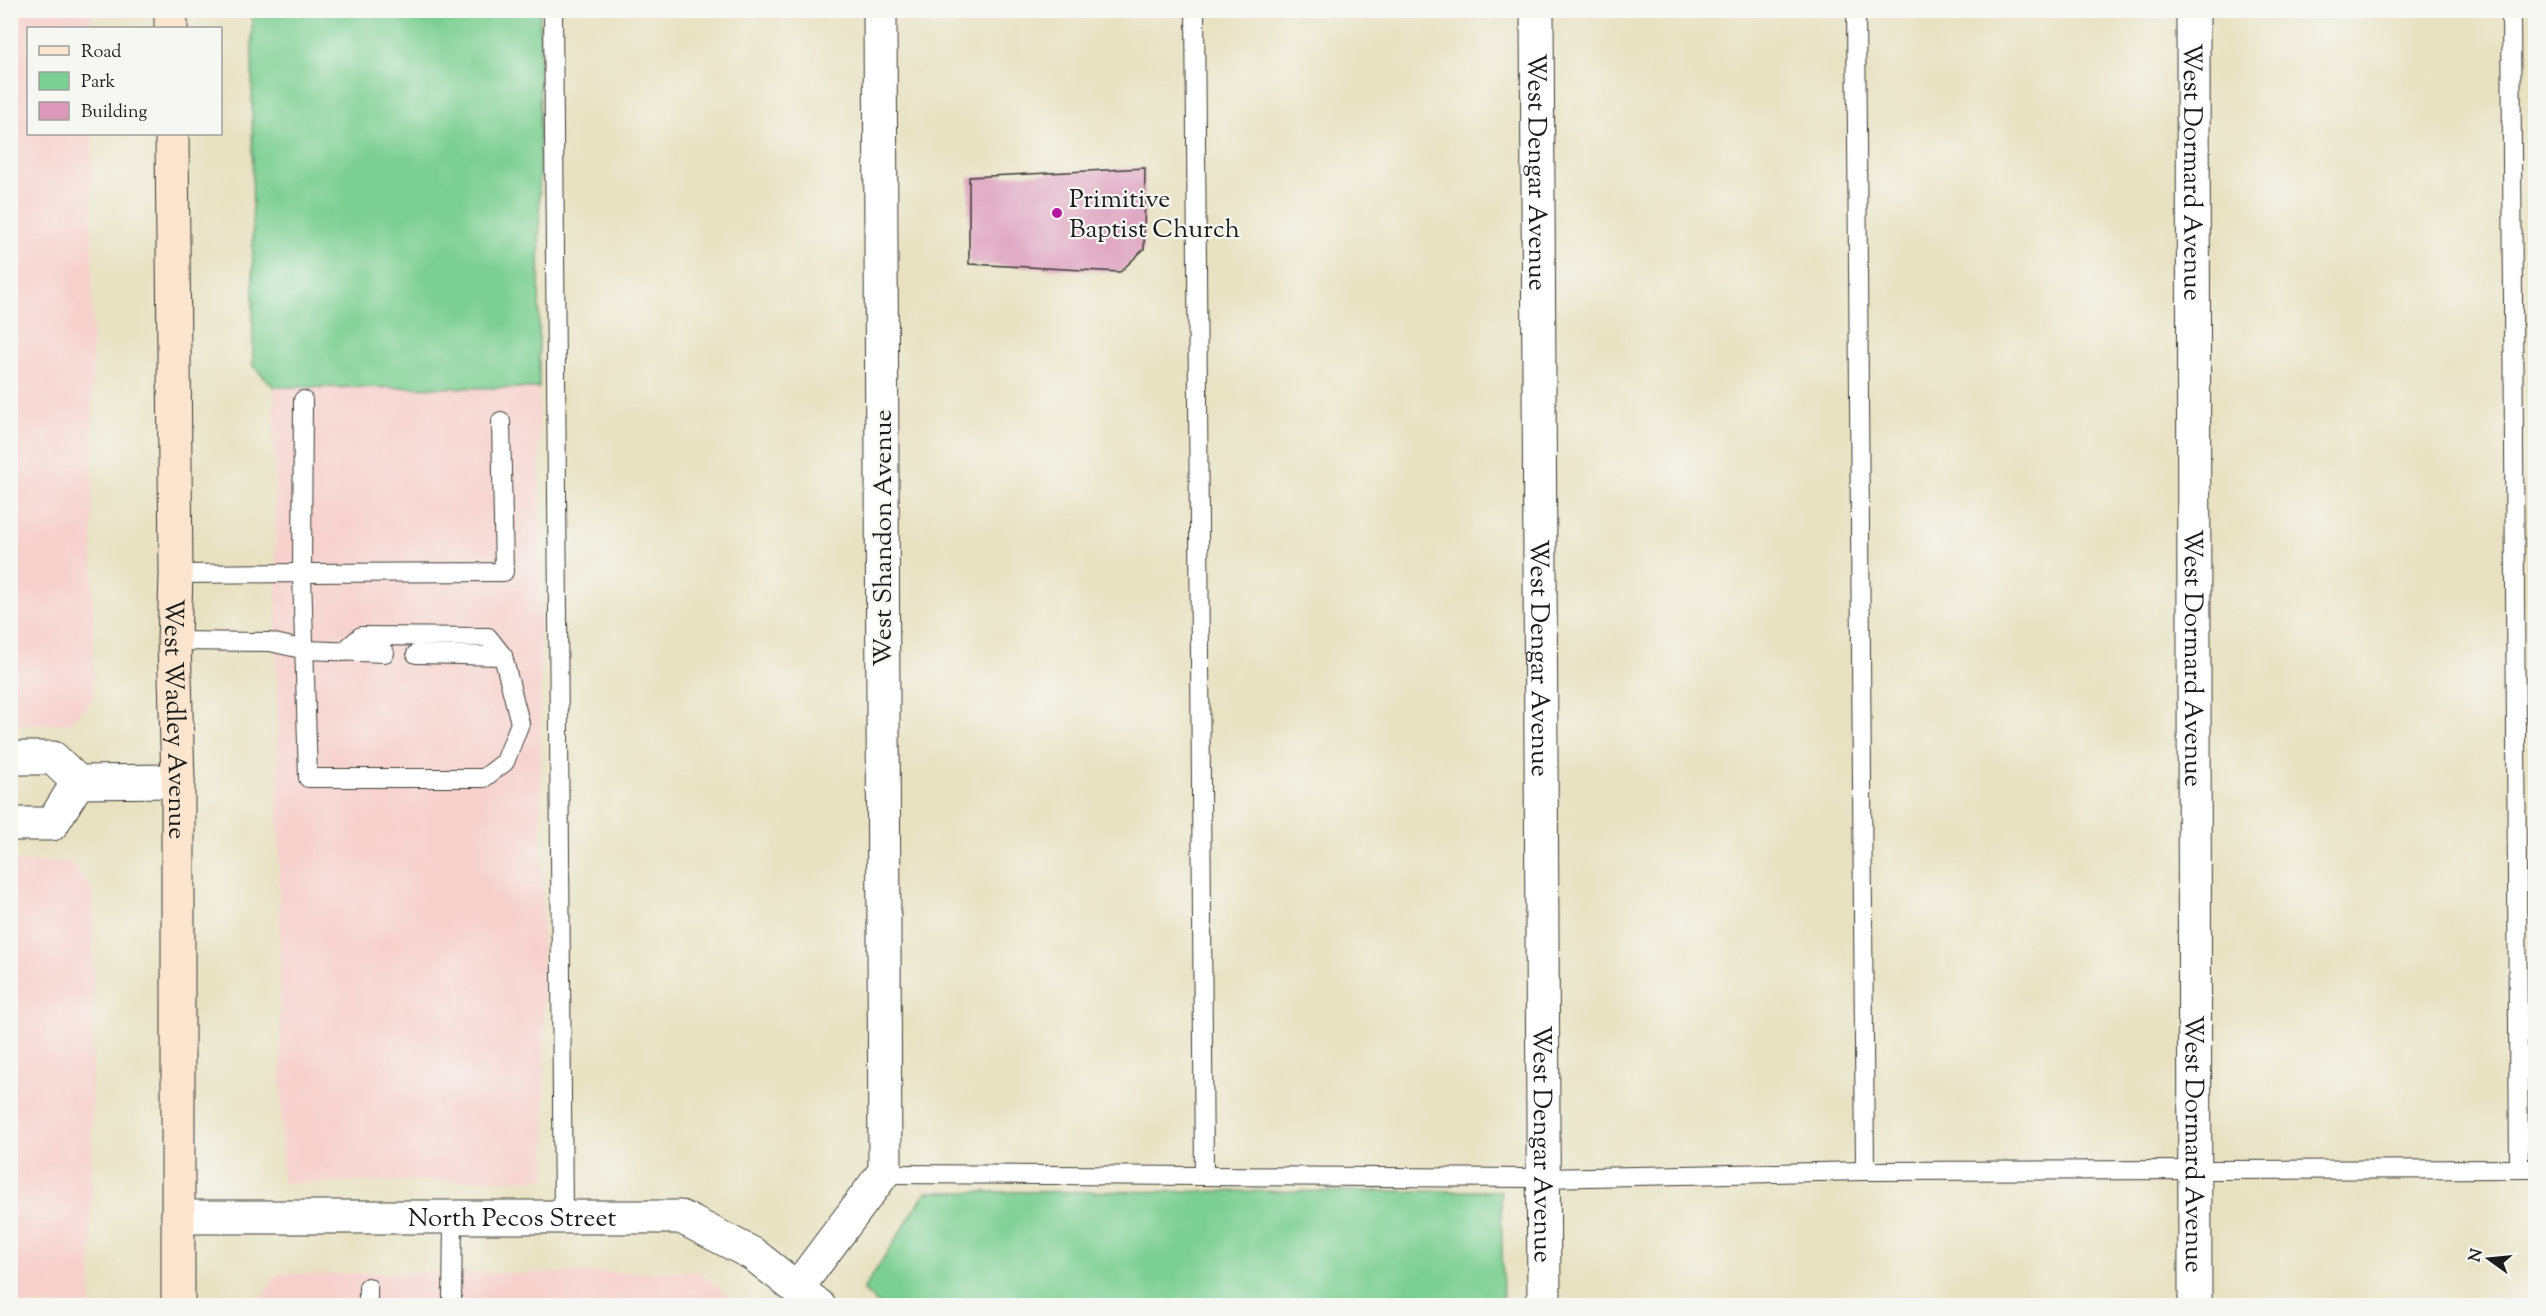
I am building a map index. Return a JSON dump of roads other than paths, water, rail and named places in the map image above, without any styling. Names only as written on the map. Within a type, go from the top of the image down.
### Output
[{"type":"main road","points":[[171,10],[171,27]]},
{"type":"main road","name":"West Wadley Avenue","points":[[172,135],[176,574],[174,642],[178,781],[178,1305]]},
{"type":"street","name":"West Shandon Avenue","points":[[880,10],[885,1171],[882,1174]]},
{"type":"street","name":"West Dengar Avenue","points":[[1537,10],[1544,1305]]},
{"type":"street","name":"West Dormard Avenue","points":[[2193,10],[2195,1305]]},
{"type":"street","points":[[10,758],[52,758],[78,782],[178,781]]},
{"type":"street","points":[[10,824],[52,824],[78,782]]},
{"type":"street","points":[[803,1299],[882,1174]]},
{"type":"street","name":"North Pecos Street","points":[[178,1217],[681,1217],[753,1254],[803,1299]]},
{"type":"lane","points":[[553,10],[562,1217]]},
{"type":"lane","points":[[1195,10],[1204,1176]]},
{"type":"lane","points":[[1856,10],[1865,1171]]},
{"type":"lane","points":[[882,1174],[1543,1178],[1865,1171],[2527,1169],[2511,10]]},
{"type":"lane","points":[[303,400],[302,573],[308,778],[484,778],[505,762],[520,723],[503,656],[488,637],[361,636],[343,652]]},
{"type":"lane","points":[[176,574],[504,572],[501,421]]},
{"type":"lane","points":[[174,642],[270,642],[306,650],[385,653]]},
{"type":"lane","points":[[416,654],[503,656]]},
{"type":"lane","points":[[452,1305],[453,1217]]},
{"type":"lane","points":[[368,1287],[369,1305]]},
{"type":"place","name":"Primitive Baptist Church","points":[[1057,213]]}]
